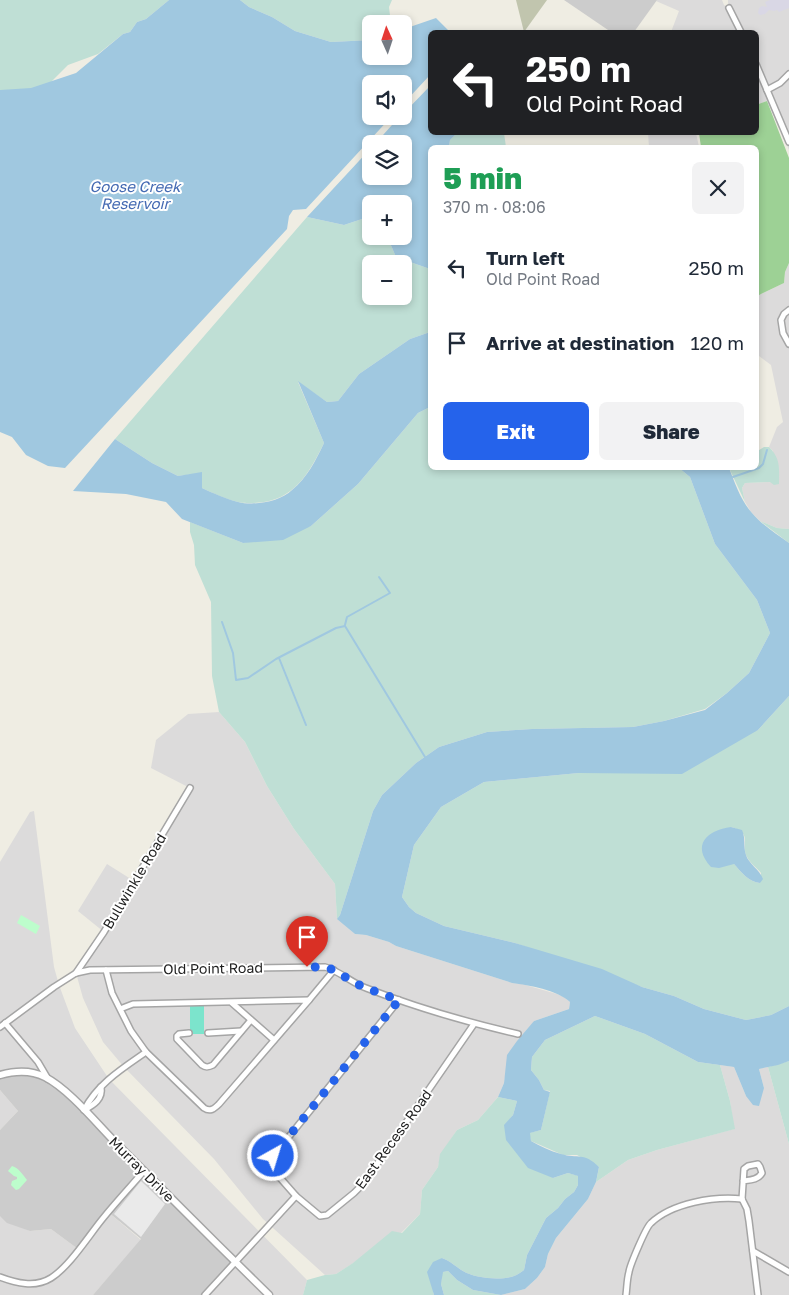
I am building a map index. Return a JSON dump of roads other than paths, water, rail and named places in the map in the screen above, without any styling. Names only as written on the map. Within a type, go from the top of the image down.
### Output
[{"type":"street","points":[[729,8],[740,30]]},
{"type":"street","points":[[759,71],[789,142]]},
{"type":"street","points":[[767,90],[780,83],[789,74]]},
{"type":"street","points":[[789,310],[780,320],[789,344]]},
{"type":"street","name":"Bullwinkle Road","points":[[76,973],[104,932],[190,788]]},
{"type":"street","name":"Old Point Road","points":[[76,973],[90,970],[324,967],[334,970],[363,987],[399,1000],[474,1024],[518,1034]]},
{"type":"street","points":[[106,970],[112,993],[131,1031],[146,1052],[204,1108],[212,1110],[334,970]]},
{"type":"street","points":[[48,1079],[38,1062],[2,1025],[76,973]]},
{"type":"street","points":[[120,1009],[133,1004],[308,1000]]},
{"type":"street","points":[[205,1295],[296,1196],[271,1167],[271,1160],[399,1000]]},
{"type":"street","points":[[232,1003],[274,1040]]},
{"type":"street","points":[[189,1033],[178,1034],[176,1037],[200,1064],[208,1067],[213,1065],[252,1020]]},
{"type":"street","name":"East Recess Road","points":[[296,1196],[322,1216],[327,1215],[354,1193],[383,1156],[474,1024]]},
{"type":"street","points":[[208,1033],[241,1031]]},
{"type":"street","points":[[84,1110],[101,1087],[146,1052]]},
{"type":"street","name":"Murray Drive","points":[[0,1076],[13,1072],[24,1072],[38,1075],[59,1086],[269,1295]]},
{"type":"street","points":[[0,1277],[15,1283],[35,1284],[51,1278],[66,1265],[103,1218],[144,1171]]},
{"type":"street","points":[[743,1181],[742,1200],[747,1209],[758,1295]]},
{"type":"street","points":[[626,1295],[629,1270],[650,1224],[668,1211],[693,1201],[742,1200]]},
{"type":"street","points":[[753,1250],[789,1272]]},
{"type":"water","name":"Goose Creek Reservoir","points":[[169,0],[240,0],[249,7],[272,17],[295,31],[331,42],[362,40],[362,65],[412,65],[412,26],[436,18],[448,30],[428,30],[428,77],[412,94],[412,75],[362,75],[362,125],[384,125],[374,135],[362,135],[362,148],[306,209],[293,210],[289,216],[287,229],[65,468],[48,466],[26,455],[12,437],[0,432],[0,90],[31,88],[76,73],[123,34],[130,32],[137,22],[146,19]]},
{"type":"water","points":[[428,88],[428,135],[455,135],[450,140],[449,145],[428,145],[428,268],[412,263],[412,255],[395,255],[391,245],[412,245],[412,195],[362,195],[362,219],[344,225],[307,217],[362,158],[362,185],[412,185],[412,135],[383,135],[392,125],[412,125],[412,105]]},
{"type":"water","points":[[428,333],[428,408],[418,413],[358,484],[311,526],[283,540],[243,543],[182,519],[166,502],[126,494],[73,491],[115,439],[152,463],[178,476],[202,472],[202,488],[229,499],[252,504],[281,498],[292,490],[307,474],[324,443],[298,381],[327,402],[338,401],[359,374],[410,339]]},
{"type":"water","points":[[681,470],[730,470],[748,508],[760,521],[789,543],[789,696],[758,730],[682,774],[579,773],[484,782],[441,807],[414,845],[402,897],[416,913],[444,926],[515,943],[602,969],[642,987],[674,996],[704,1009],[746,1020],[771,1015],[789,1006],[789,1061],[759,1069],[764,1088],[759,1106],[753,1105],[746,1096],[734,1067],[698,1062],[645,1034],[595,1016],[545,1040],[532,1057],[531,1070],[544,1090],[550,1092],[541,1130],[530,1133],[531,1141],[557,1153],[581,1157],[594,1162],[599,1167],[596,1182],[588,1199],[556,1238],[548,1254],[545,1267],[525,1289],[501,1295],[473,1290],[457,1280],[448,1271],[443,1272],[441,1284],[444,1295],[434,1295],[427,1272],[433,1262],[442,1258],[463,1271],[481,1277],[509,1278],[524,1270],[527,1255],[546,1218],[574,1192],[578,1185],[578,1176],[568,1173],[553,1178],[528,1168],[506,1140],[504,1125],[513,1115],[517,1101],[498,1097],[504,1083],[507,1055],[517,1041],[534,1021],[569,1009],[570,1002],[550,991],[512,983],[396,946],[389,942],[366,935],[355,934],[337,919],[340,915],[373,811],[382,795],[416,763],[439,747],[487,732],[633,727],[664,721],[705,710],[749,673],[770,633],[757,600],[715,544],[690,477]]},
{"type":"water","points":[[731,827],[742,830],[746,855],[763,879],[760,883],[749,879],[734,864],[719,868],[711,867],[705,859],[702,852],[704,840],[715,831]]},
{"type":"waterway","points":[[759,468],[763,464],[767,450]]},
{"type":"waterway","points":[[733,477],[753,470]]},
{"type":"waterway","points":[[345,625],[347,617],[390,593],[379,577]]},
{"type":"waterway","points":[[222,622],[233,653],[236,680],[248,678],[276,659],[336,628],[345,626],[425,757]]},
{"type":"waterway","points":[[279,658],[306,725]]}]
